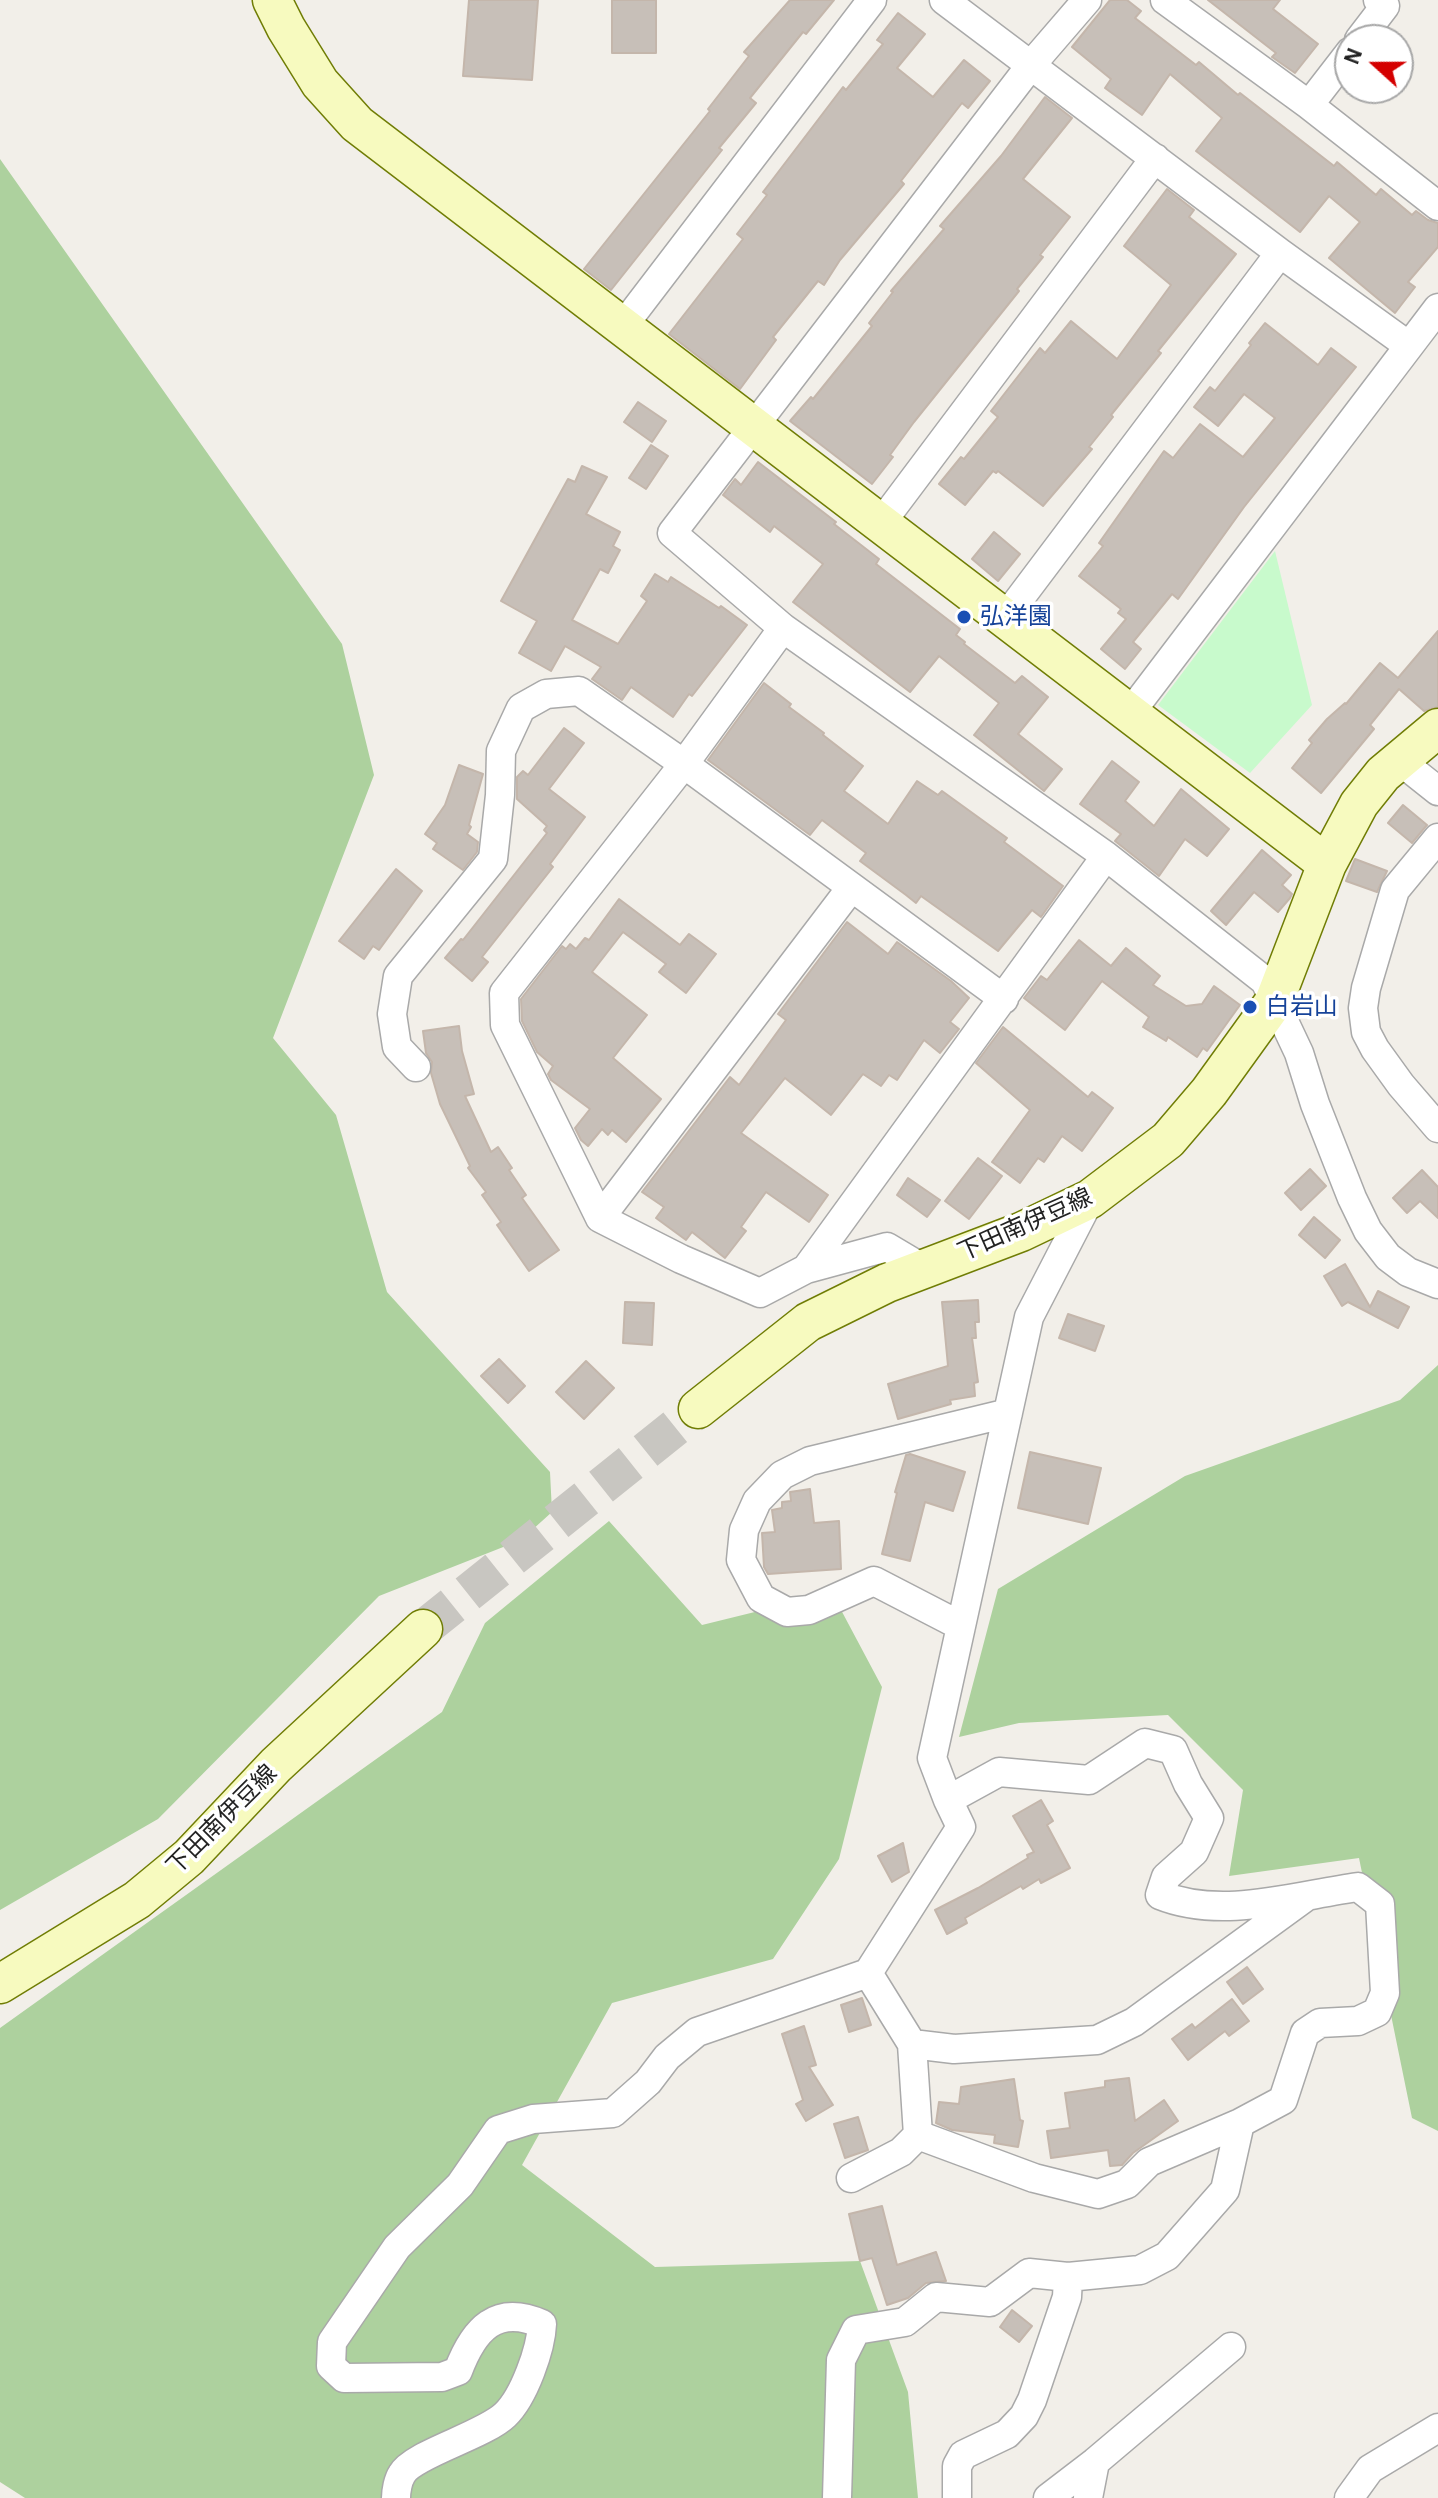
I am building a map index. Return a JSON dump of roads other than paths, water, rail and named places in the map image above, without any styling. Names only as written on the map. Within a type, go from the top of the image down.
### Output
[{"type":"main road","points":[[272,0],[320,83],[357,124],[1327,864]]},
{"type":"main road","name":"下田南伊豆線","points":[[698,1409],[808,1322],[887,1283],[1021,1232],[1090,1199],[1168,1140],[1209,1092],[1274,1002],[1327,864],[1359,804],[1383,774],[1438,728]]},
{"type":"main road","name":"下田南伊豆線","points":[[0,1984],[137,1900],[189,1857],[276,1765],[423,1629]]},
{"type":"street","points":[[623,326],[872,0]]},
{"type":"street","points":[[944,0],[1409,346]]},
{"type":"street","points":[[1087,0],[1031,65],[672,533],[783,628],[1106,856],[1265,981],[1299,1053],[1315,1104],[1368,1231],[1388,1257],[1408,1272],[1438,1284]]},
{"type":"street","points":[[1165,0],[1309,105],[1438,206]]},
{"type":"street","points":[[1371,24],[1385,6],[1378,0]]},
{"type":"street","points":[[1309,105],[1334,73]]},
{"type":"street","points":[[881,523],[1155,158]]},
{"type":"street","points":[[1005,618],[1280,253]]},
{"type":"street","points":[[1130,713],[1438,308]]},
{"type":"street","points":[[783,628],[684,764],[504,993],[505,1025],[600,1218],[681,1259],[760,1293],[806,1269],[887,1247],[924,1269]]},
{"type":"street","points":[[416,1067],[397,1047],[392,1014],[398,976],[493,859],[501,751],[521,708],[546,694],[579,691],[684,764],[1004,999]]},
{"type":"street","points":[[1399,760],[1438,791]]},
{"type":"street","points":[[1438,838],[1395,890],[1363,1008],[1366,1032],[1375,1049],[1438,1128]]},
{"type":"street","points":[[806,1269],[1106,856]]},
{"type":"street","points":[[600,1218],[851,888]]},
{"type":"street","points":[[396,2498],[402,2473],[413,2463],[485,2429],[506,2414],[521,2390],[541,2344],[542,2324],[526,2316],[503,2317],[480,2328],[467,2347],[458,2371],[442,2377],[344,2378],[331,2366],[332,2342],[397,2247],[460,2185],[498,2130],[533,2119],[613,2113],[648,2082],[667,2057],[697,2032],[868,1973],[961,1827],[932,1758],[1029,1317],[1090,1199]]},
{"type":"street","points":[[961,1626],[874,1581],[809,1610],[787,1612],[761,1598],[747,1572],[741,1560],[744,1530],[757,1501],[782,1475],[810,1461],[1008,1413]]},
{"type":"street","points":[[918,2135],[1034,2178],[1098,2194],[1127,2184],[1149,2162],[1240,2123],[1283,2100],[1305,2033],[1320,2023],[1358,2021],[1377,2012],[1385,1993],[1380,1904],[1358,1887],[1234,1907],[1182,1904],[1160,1895],[1166,1877],[1194,1852],[1209,1818],[1188,1784],[1173,1750],[1145,1743],[1089,1780],[999,1772],[948,1800]]},
{"type":"street","points":[[912,2044],[954,2049],[1097,2040],[1134,2022],[1311,1894]]},
{"type":"street","points":[[851,2178],[901,2152],[918,2135],[912,2044],[868,1973]]},
{"type":"street","points":[[837,2498],[841,2360],[856,2330],[905,2322],[936,2297],[990,2302],[1029,2273],[1068,2277],[1140,2270],[1167,2256],[1225,2190],[1240,2123]]},
{"type":"street","points":[[957,2498],[957,2466],[963,2455],[1007,2434],[1024,2416],[1067,2297],[1068,2277]]},
{"type":"street","points":[[1048,2498],[1231,2347]]},
{"type":"street","points":[[1349,2498],[1370,2469],[1438,2428]]},
{"type":"street","points":[[1088,2498],[1095,2462]]},
{"type":"tunnel","points":[[423,1629],[698,1409]]},
{"type":"place","name":"弘洋園","points":[[964,617]]},
{"type":"place","name":"白岩山","points":[[1250,1007]]}]
